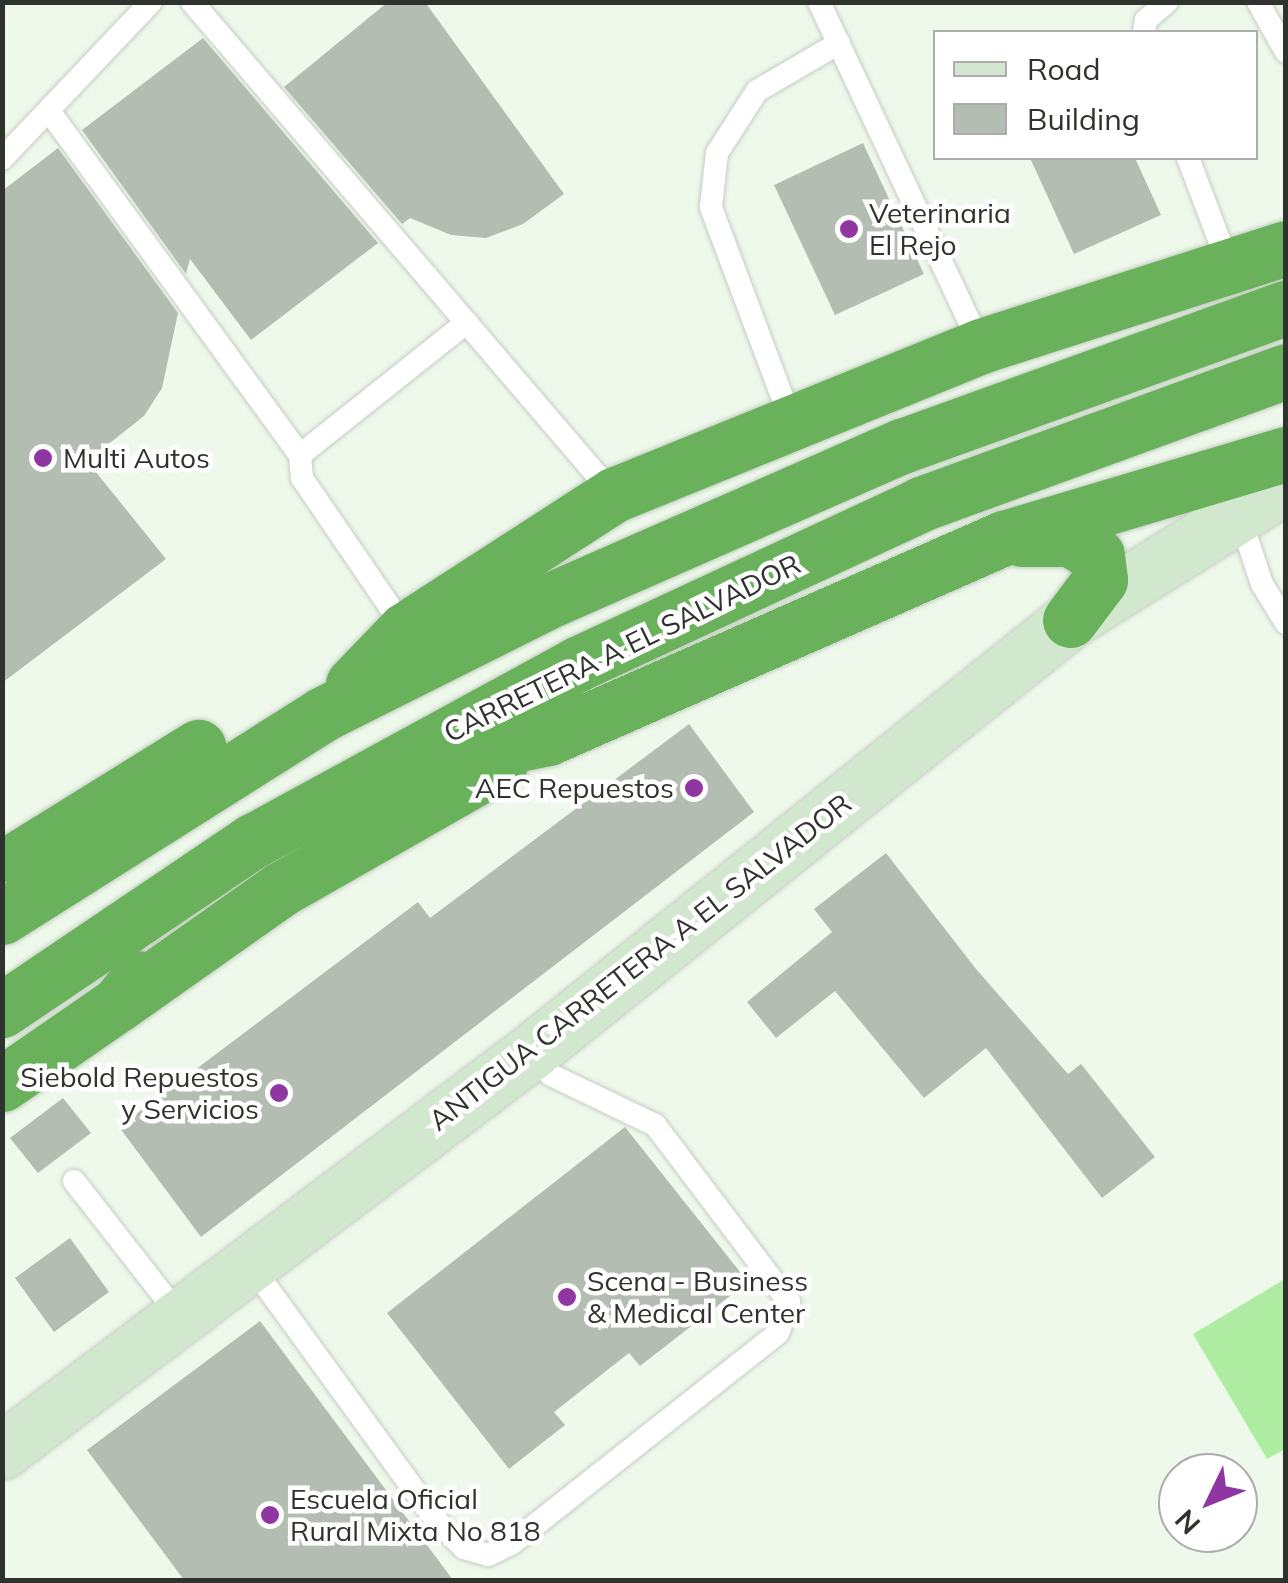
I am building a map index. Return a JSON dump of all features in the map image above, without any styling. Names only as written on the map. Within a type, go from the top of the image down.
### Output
[{"type":"highway","points":[[11,863],[405,630],[614,495],[980,346],[1286,248]]},
{"type":"highway","points":[[2,917],[322,714],[777,497],[1286,308]]},
{"type":"highway","name":"CARRETERA A EL SALVADOR","points":[[2,1010],[252,841],[370,774],[691,608],[921,504],[1286,371]]},
{"type":"highway","points":[[2,1084],[281,889],[548,738],[1004,538],[1286,454]]},
{"type":"highway","points":[[1004,538],[1070,539],[1097,555],[1100,580],[1070,620]]},
{"type":"highway","points":[[322,714],[405,630]]},
{"type":"highway","points":[[370,774],[548,738]]},
{"type":"highway","points":[[11,863],[214,781]]},
{"type":"highway","points":[[118,1004],[252,841]]},
{"type":"street","name":"ANTIGUA CARRETERA A EL SALVADOR","points":[[2,1451],[178,1313],[531,1052],[1070,620],[1286,485]]},
{"type":"lane","points":[[2,159],[52,115],[151,2]]},
{"type":"lane","points":[[192,2],[614,495]]},
{"type":"lane","points":[[820,2],[980,346]]},
{"type":"lane","points":[[1144,30],[1146,20],[1167,2]]},
{"type":"lane","points":[[1258,2],[1286,52]]},
{"type":"lane","points":[[792,423],[712,207],[718,152],[758,91],[839,43]]},
{"type":"lane","points":[[52,115],[300,454],[302,478],[405,630]]},
{"type":"lane","points":[[1189,160],[1228,266]]},
{"type":"lane","points":[[300,454],[467,322]]},
{"type":"lane","points":[[1239,515],[1262,584],[1286,623]]},
{"type":"lane","points":[[248,1261],[437,1521],[464,1548],[488,1555],[511,1544],[778,1333],[789,1302],[655,1125],[551,1075],[531,1052]]},
{"type":"lane","points":[[74,1181],[178,1313]]},
{"type":"green space","points":[[1285,1279],[1285,1449],[1267,1459],[1193,1334]]},
{"type":"building","points":[[388,2],[425,2],[564,194],[523,224],[486,238],[451,235],[410,218],[402,224],[284,87]]},
{"type":"building","points":[[203,38],[378,243],[251,340],[190,259],[186,274],[82,130]]},
{"type":"building","name":"Veterinaria El Rejo","points":[[863,143],[924,274],[835,315],[774,185]]},
{"type":"building","points":[[58,148],[178,313],[162,388],[144,416],[87,461],[166,559],[2,683],[2,191]]},
{"type":"building","points":[[1031,160],[1136,160],[1161,215],[1074,254]]},
{"type":"building","points":[[689,724],[754,812],[201,1237],[119,1127],[418,902],[430,918]]},
{"type":"building","points":[[886,853],[976,969],[1068,1074],[1081,1064],[1155,1157],[1102,1198],[986,1048],[924,1098],[835,991],[776,1038],[747,1002],[832,932],[814,909]]},
{"type":"building","points":[[63,1098],[91,1133],[38,1173],[10,1138]]},
{"type":"building","name":"Scena - Business & Medical Center","points":[[625,1127],[748,1282],[640,1366],[629,1353],[554,1412],[565,1425],[509,1469],[387,1313]]},
{"type":"building","points":[[70,1238],[109,1292],[54,1332],[15,1278]]},
{"type":"building","name":"Escuela Oficial Rural Mixta No 818","points":[[260,1321],[453,1580],[184,1580],[87,1450]]},
{"type":"place","name":"Veterinaria El Rejo","points":[[849,229]]},
{"type":"place","name":"Multi Autos","points":[[43,458]]},
{"type":"place","name":"AEC Repuestos","points":[[694,788]]},
{"type":"place","name":"Siebold Repuestos y Servicios","points":[[279,1093]]},
{"type":"place","name":"Scena - Business & Medical Center","points":[[567,1297]]},
{"type":"place","name":"Escuela Oficial Rural Mixta No 818","points":[[270,1515]]}]
